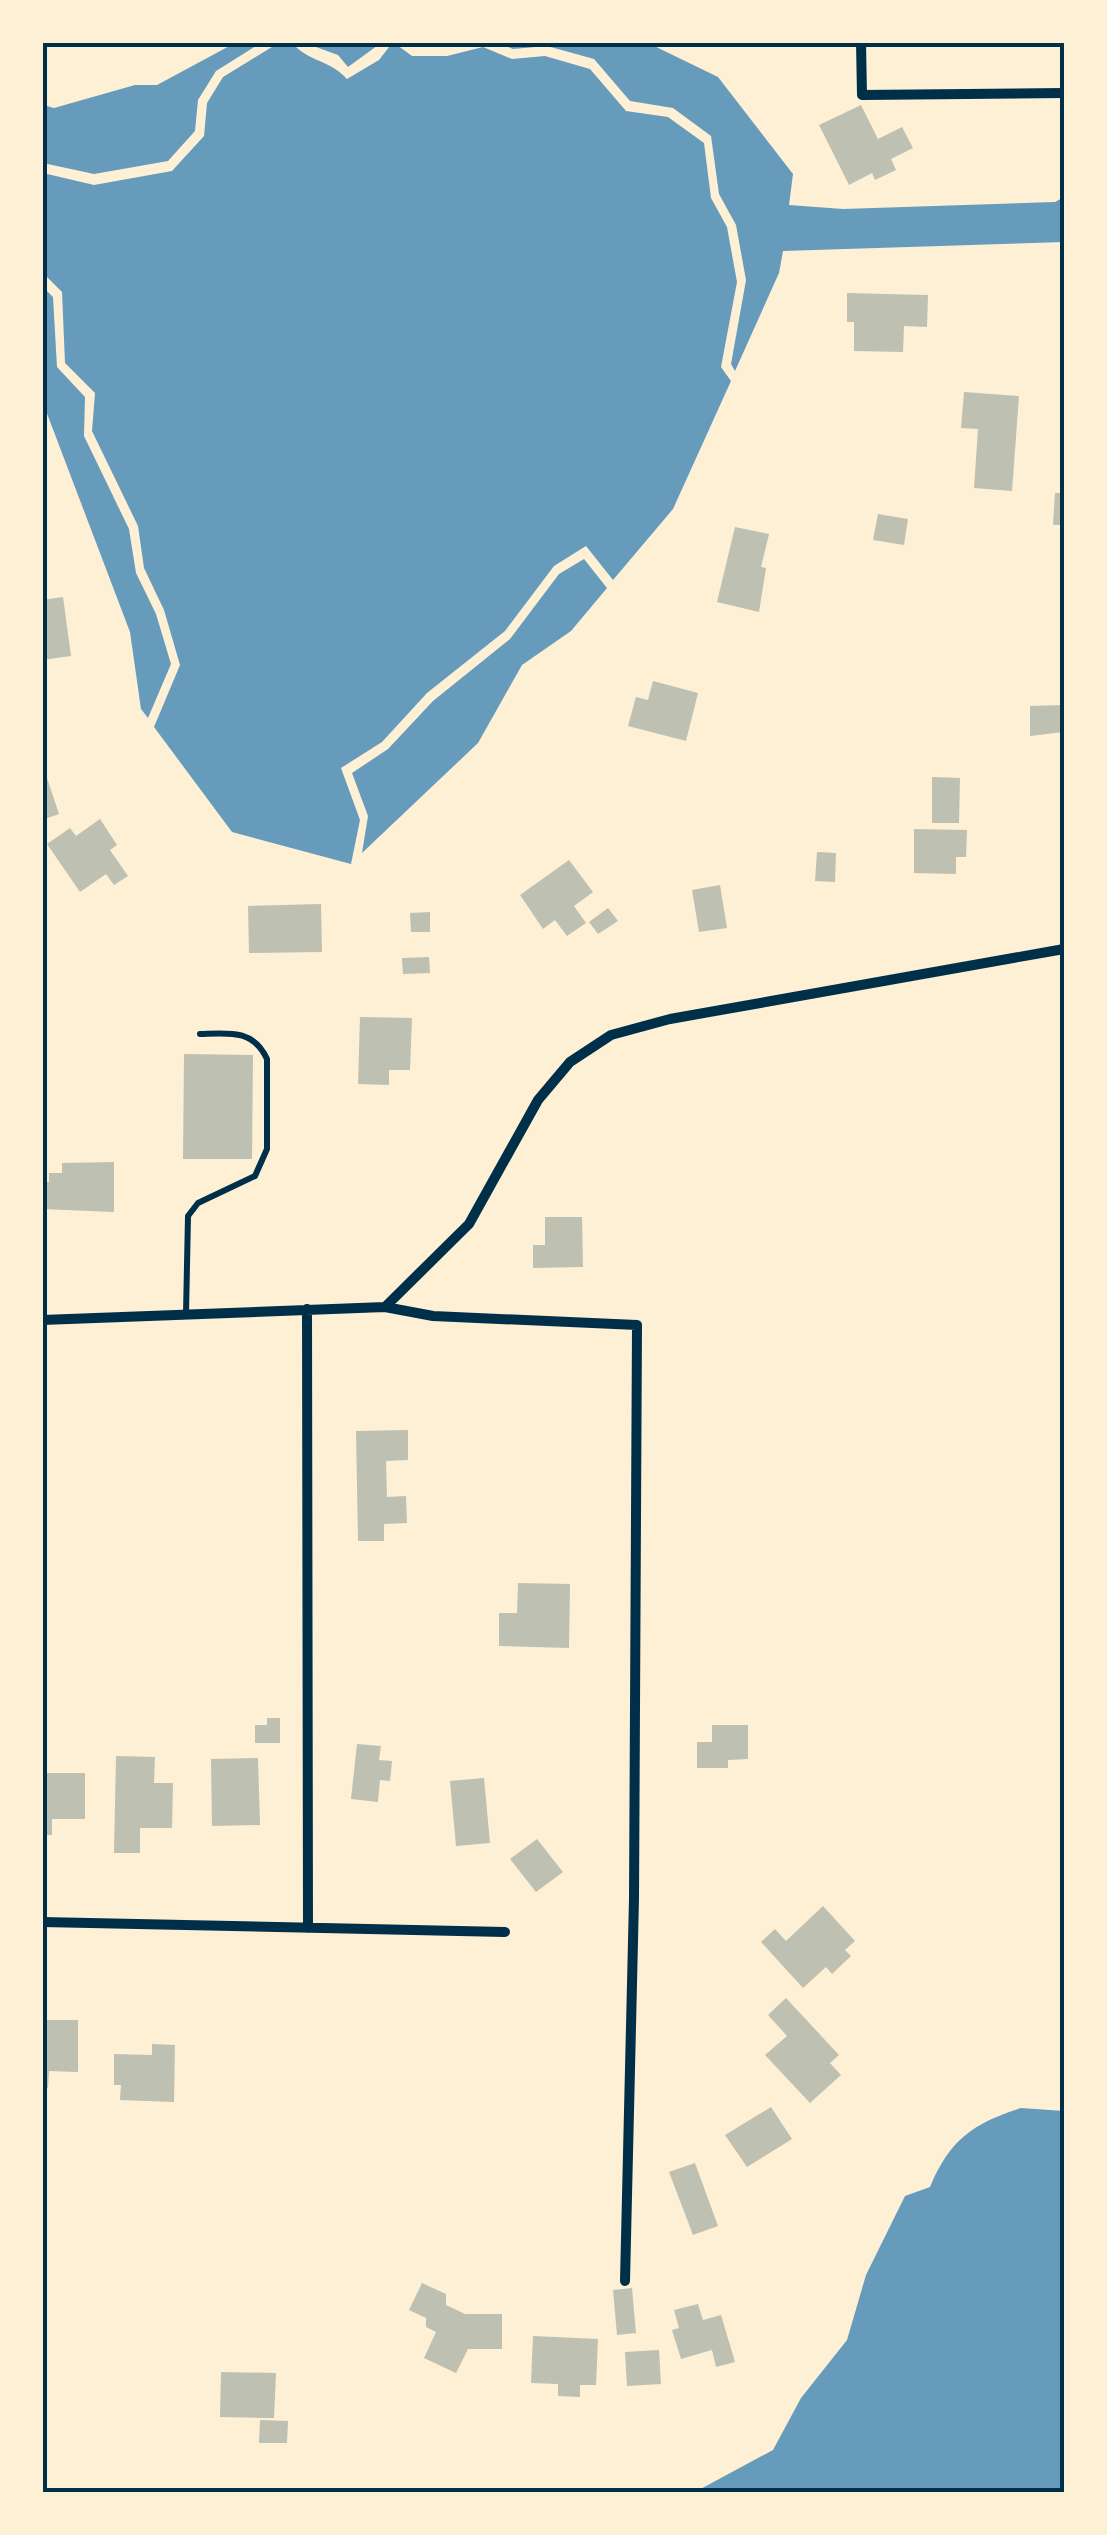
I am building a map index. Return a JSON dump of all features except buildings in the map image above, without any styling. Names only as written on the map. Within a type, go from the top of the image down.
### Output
[{"type":"street","points":[[861,42],[862,96],[1064,93]]},
{"type":"street","points":[[385,1308],[468,1224],[548,1087],[570,1062],[610,1035],[670,1020],[1064,949]]},
{"type":"street","points":[[42,1320],[385,1308],[433,1316],[637,1326],[634,1899],[625,2281]]},
{"type":"street","points":[[307,1309],[308,1928]]},
{"type":"street","points":[[42,1922],[505,1932]]},
{"type":"lane","points":[[186,1314],[188,1216],[198,1204],[255,1176],[266,1149],[267,1058],[262,1048],[241,1033],[200,1034]]},
{"type":"water","points":[[280,42],[292,43],[347,79],[379,60],[393,42],[412,56],[447,56],[483,47],[512,59],[545,56],[590,69],[626,111],[668,117],[704,143],[711,198],[727,227],[737,282],[721,367],[731,381],[673,509],[613,580],[586,546],[554,566],[505,631],[427,693],[382,742],[341,768],[360,820],[351,864],[232,832],[154,727],[180,665],[164,610],[144,568],[138,526],[92,431],[95,393],[65,363],[62,292],[43,273],[43,173],[94,185],[172,171],[204,136],[207,103],[223,77]]},
{"type":"water","points":[[235,43],[261,43],[216,71],[198,100],[195,131],[168,161],[94,174],[43,163],[43,105],[54,108],[135,85],[157,85]]},
{"type":"water","points":[[305,43],[381,43],[348,67],[338,55]]},
{"type":"water","points":[[498,43],[648,43],[718,77],[793,174],[789,205],[843,209],[1055,202],[1064,197],[1064,242],[783,251],[779,273],[735,371],[731,364],[746,280],[736,225],[719,194],[711,136],[673,108],[630,101],[594,59],[547,46],[513,49]]},
{"type":"water","points":[[43,287],[53,297],[57,367],[85,397],[84,436],[129,529],[136,573],[156,614],[171,664],[148,718],[141,709],[130,632],[43,403]]},
{"type":"water","points":[[584,559],[607,588],[571,631],[522,665],[478,743],[362,853],[368,816],[352,773],[388,749],[433,701],[510,639],[559,574]]},
{"type":"water","points":[[1021,2108],[1064,2111],[1064,2492],[695,2492],[773,2450],[801,2398],[847,2340],[866,2275],[905,2196],[930,2187],[946,2157],[965,2135]]}]
